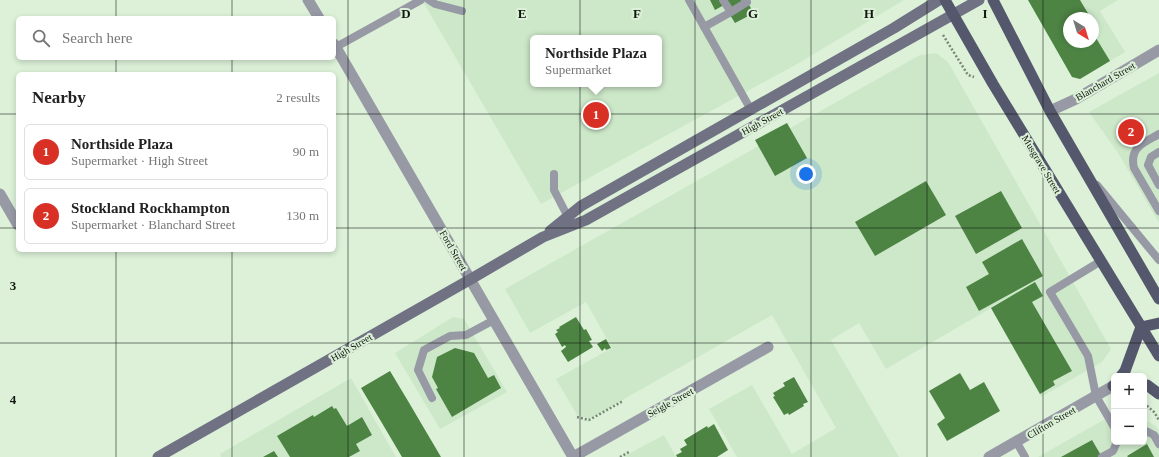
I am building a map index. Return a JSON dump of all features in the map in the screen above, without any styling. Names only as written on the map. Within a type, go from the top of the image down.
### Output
[{"type":"main road","name":"High Street","points":[[158,457],[543,237],[570,221],[581,206],[751,110],[939,0]]},
{"type":"main road","name":"Musgrave Street","points":[[945,0],[993,84],[1159,356]]},
{"type":"main road","name":"High Street","points":[[570,221],[586,220],[979,0]]},
{"type":"main road","points":[[993,0],[1050,111],[1159,299]]},
{"type":"main road","points":[[1123,373],[1141,327],[1159,323]]},
{"type":"main road","points":[[1147,386],[1159,394]]},
{"type":"street","points":[[308,0],[318,16]]},
{"type":"street","name":"Ford Street","points":[[336,48],[573,457]]},
{"type":"street","name":"Blanchard Street","points":[[1050,111],[1076,99],[1159,50]]},
{"type":"street","points":[[0,194],[16,222]]},
{"type":"street","name":"Seigle Street","points":[[573,457],[768,347]]},
{"type":"street","name":"Clifton Street","points":[[989,457],[1111,387]]},
{"type":"lane","points":[[336,45],[421,0]]},
{"type":"lane","points":[[429,0],[435,4],[462,11]]},
{"type":"lane","points":[[689,0],[751,110]]},
{"type":"lane","points":[[723,0],[730,12]]},
{"type":"lane","points":[[704,27],[747,2],[746,0]]},
{"type":"lane","points":[[1159,134],[1139,146],[1134,152],[1132,161],[1134,168],[1159,211]]},
{"type":"lane","points":[[1159,152],[1150,157],[1148,165],[1159,185]]},
{"type":"lane","points":[[1084,168],[1159,260]]},
{"type":"lane","points":[[554,174],[554,190],[570,221]]},
{"type":"lane","points":[[1101,261],[1050,292],[1088,356],[1096,396],[1111,423]]},
{"type":"lane","points":[[432,398],[418,370],[424,350],[450,336],[466,335],[494,320]]},
{"type":"lane","points":[[1147,432],[1154,435],[1159,444]]},
{"type":"lane","points":[[1016,441],[1025,457]]},
{"type":"lane","points":[[1102,457],[1113,451],[1116,445]]},
{"type":"path","points":[[577,417],[590,420],[623,401]]},
{"type":"path","points":[[1147,405],[1159,420]]},
{"type":"path","points":[[620,457],[629,452]]},
{"type":"shaded area","points":[[422,0],[904,0],[797,64],[541,204]]},
{"type":"shaded area","points":[[1028,0],[1118,0],[1100,11],[1125,52],[1080,79],[1072,77]]},
{"type":"shaded area","points":[[936,53],[948,62],[1111,349],[1102,362],[1041,397],[991,308],[886,369],[859,323],[831,340],[899,457],[737,457],[709,409],[752,385],[792,454],[836,428],[772,315],[589,419],[577,415],[556,379],[612,348],[586,302],[530,333],[505,289],[920,55]]},
{"type":"shaded area","points":[[1159,73],[1159,223],[1118,153],[1089,112]]},
{"type":"shaded area","points":[[453,317],[464,319],[507,392],[440,429],[395,353]]},
{"type":"shaded area","points":[[351,378],[396,457],[221,457],[220,454]]},
{"type":"shaded area","points":[[1111,416],[1111,445],[1147,445],[1147,422],[1156,426],[1159,431],[1159,457],[1038,457]]},
{"type":"shaded area","points":[[664,435],[676,457],[623,457]]},
{"type":"building","points":[[710,0],[746,0],[754,13],[735,23],[724,5],[715,10]]},
{"type":"building","points":[[1028,0],[1080,0],[1087,12],[1063,12],[1063,48],[1099,48],[1099,43],[1110,61],[1080,79],[1072,77]]},
{"type":"building","points":[[787,123],[807,158],[775,176],[755,140]]},
{"type":"building","points":[[926,181],[946,215],[875,256],[855,222]]},
{"type":"building","points":[[1001,191],[1022,228],[976,254],[955,216]]},
{"type":"building","points":[[1022,239],[1043,276],[979,311],[966,287],[989,274],[982,262]]},
{"type":"building","points":[[1035,282],[1043,296],[1032,302],[1072,371],[1053,381],[1055,385],[1040,394],[991,308]]},
{"type":"building","points":[[576,317],[584,330],[586,329],[592,340],[589,341],[593,347],[568,362],[561,351],[566,347],[565,345],[562,347],[555,334],[558,332],[556,330],[560,328],[559,327]]},
{"type":"building","points":[[606,339],[611,348],[606,350],[605,348],[602,351],[597,344]]},
{"type":"building","points":[[455,348],[474,353],[488,378],[494,375],[501,388],[452,417],[436,389],[438,388],[432,377],[437,357]]},
{"type":"building","points":[[390,371],[441,457],[402,457],[361,388]]},
{"type":"building","points":[[960,373],[970,390],[984,382],[1000,411],[947,441],[937,424],[945,418],[929,391]]},
{"type":"building","points":[[794,377],[808,402],[789,415],[788,413],[784,415],[773,397],[775,396],[773,393],[785,386],[783,383]]},
{"type":"building","points":[[332,406],[334,409],[336,408],[347,426],[362,417],[372,435],[356,444],[360,451],[349,457],[290,457],[277,436]]},
{"type":"building","points":[[714,424],[728,450],[717,457],[677,457],[676,455],[682,452],[680,449],[687,445],[684,440],[707,426],[708,428]]},
{"type":"building","points":[[1092,440],[1102,457],[1061,457]]},
{"type":"building","points":[[1147,444],[1154,457],[1128,457],[1127,456]]},
{"type":"building","points":[[274,451],[278,457],[263,457]]},
{"type":"place","name":"Northside Plaza","points":[[596,115]]},
{"type":"place","name":"Stockland Rockhampton","points":[[1131,132]]}]
